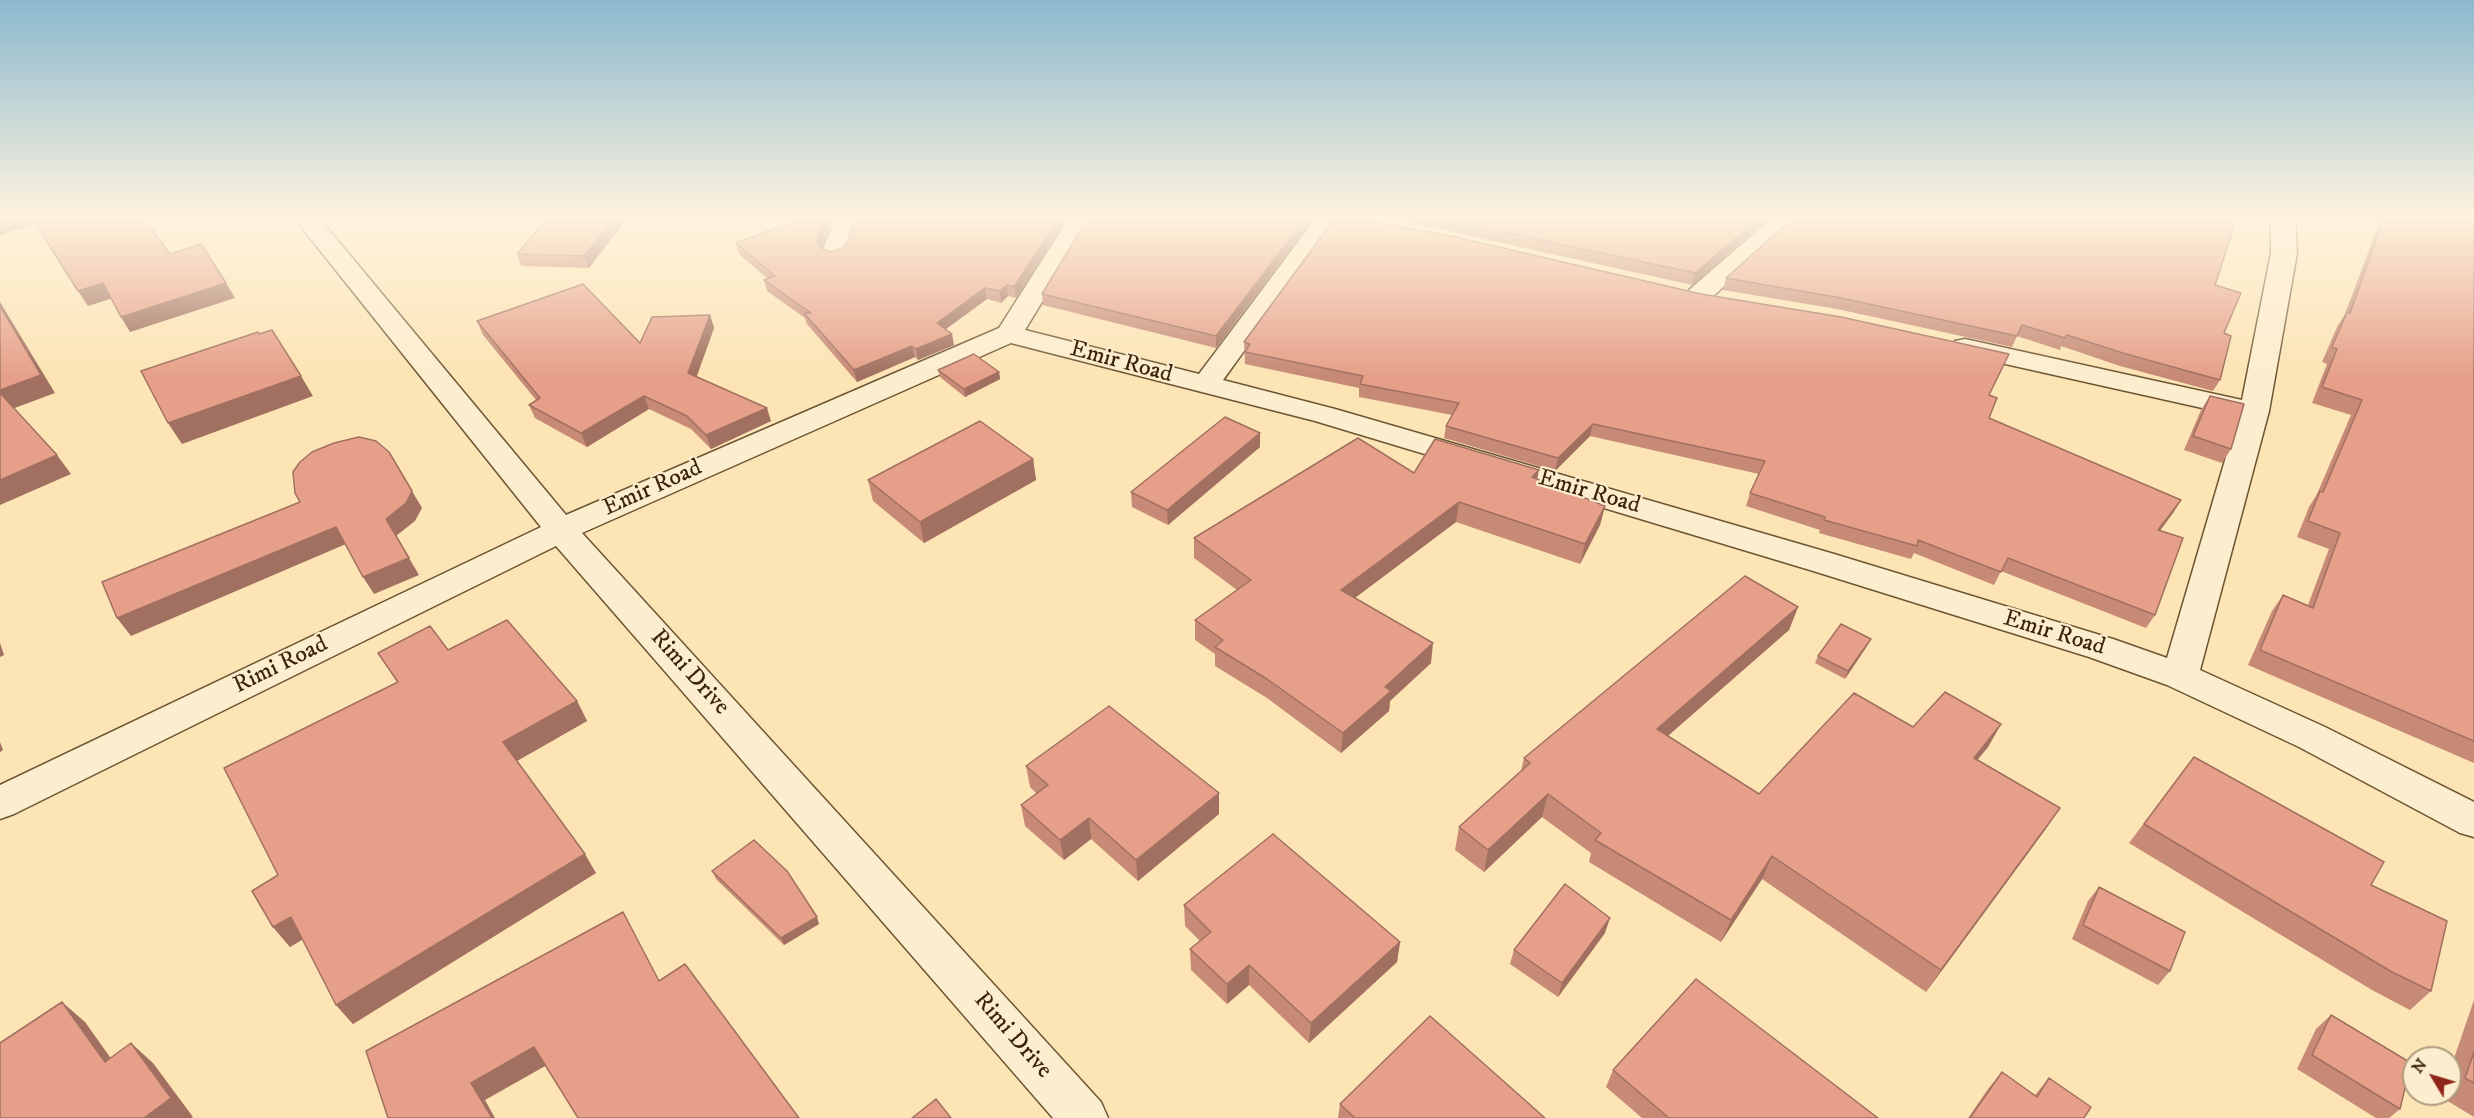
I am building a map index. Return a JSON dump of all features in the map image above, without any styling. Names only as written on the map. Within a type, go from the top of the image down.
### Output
[{"type":"street","name":"Rimi Drive","points":[[349,270],[561,530],[1084,1118]]},
{"type":"street","points":[[1009,334],[1049,270]]},
{"type":"street","points":[[1205,385],[1298,270]]},
{"type":"street","points":[[1718,270],[1687,294],[1733,302]]},
{"type":"street","points":[[2180,676],[2254,411],[2281,270]]},
{"type":"street","name":"Emir Road","points":[[561,530],[1009,334],[1325,415],[1822,562],[2101,648],[2180,676],[2312,737],[2474,821]]},
{"type":"street","points":[[1941,342],[2254,411]]},
{"type":"street","name":"Rimi Road","points":[[0,803],[561,530]]},
{"type":"building","points":[[65,270],[218,270],[226,283],[121,317],[103,283],[78,291]]},
{"type":"building","points":[[768,270],[1025,270],[1014,287],[1007,285],[1000,291],[985,288],[937,323],[952,334],[916,349],[912,346],[854,370],[804,313],[811,313],[764,280],[775,276]]},
{"type":"building","points":[[1056,270],[1266,270],[1216,336],[1042,294]]},
{"type":"building","points":[[1297,270],[1598,270],[1701,294],[1841,317],[2009,354],[1989,395],[1997,398],[1989,418],[2181,500],[2158,530],[2183,538],[2155,615],[2008,558],[2001,572],[1918,540],[1917,546],[1824,520],[1825,517],[1750,493],[1765,461],[1593,424],[1558,458],[1446,426],[1459,403],[1360,384],[1363,376],[1245,352],[1250,344],[1244,342]]},
{"type":"building","points":[[1682,270],[1698,270],[1695,273]]},
{"type":"building","points":[[1735,270],[2220,270],[2215,285],[2241,293],[2224,333],[2231,336],[2220,380],[2067,335],[2065,338],[2022,325],[2017,336],[1841,298],[1726,278]]},
{"type":"building","points":[[2365,270],[2474,270],[2474,741],[2260,650],[2283,595],[2313,608],[2340,533],[2308,521],[2320,491],[2323,492],[2362,400],[2322,387],[2337,349],[2332,347],[2347,312],[2350,313]]},
{"type":"building","points":[[583,284],[640,343],[652,317],[710,315],[688,373],[767,408],[706,435],[687,416],[644,396],[581,433],[529,405],[540,398],[477,321]]},
{"type":"building","points":[[0,306],[41,375],[0,390]]},
{"type":"building","points":[[272,330],[301,376],[168,423],[141,371],[258,332],[259,334]]},
{"type":"building","points":[[974,354],[999,372],[964,389],[938,370]]},
{"type":"building","points":[[0,393],[57,455],[0,480]]},
{"type":"building","points":[[2210,396],[2244,404],[2231,449],[2193,436]]},
{"type":"building","points":[[1225,417],[1260,433],[1167,510],[1131,492]]},
{"type":"building","points":[[980,421],[1033,459],[920,522],[868,480]]},
{"type":"building","points":[[359,437],[376,441],[389,452],[412,491],[406,503],[386,519],[409,558],[363,577],[336,527],[117,618],[102,582],[300,502],[295,493],[293,472],[300,462],[312,452],[334,443]]},
{"type":"building","points":[[1358,438],[1414,473],[1435,439],[1539,470],[1532,477],[1605,506],[1585,544],[1459,502],[1341,590],[1433,643],[1385,687],[1391,691],[1343,733],[1267,679],[1215,647],[1223,640],[1195,620],[1251,580],[1194,538]]},
{"type":"building","points":[[1745,576],[1798,607],[1657,729],[1759,794],[1854,693],[1913,727],[1945,692],[2001,724],[1974,758],[2060,808],[1941,970],[1772,856],[1731,920],[1595,840],[1601,833],[1548,794],[1488,850],[1459,827],[1530,763],[1524,758]]},
{"type":"building","points":[[507,620],[577,701],[503,742],[585,854],[336,1005],[291,917],[273,927],[252,891],[278,875],[224,768],[398,682],[378,653],[430,626],[448,650]]},
{"type":"building","points":[[1841,624],[1871,639],[1848,671],[1818,656]]},
{"type":"building","points":[[1109,706],[1219,793],[1136,860],[1089,818],[1060,840],[1021,805],[1048,785],[1026,766]]},
{"type":"building","points":[[2194,757],[2384,862],[2371,885],[2447,921],[2431,991],[2392,972],[2144,824]]},
{"type":"building","points":[[1273,834],[1400,942],[1311,1023],[1249,965],[1227,984],[1190,949],[1211,932],[1184,905]]},
{"type":"building","points":[[754,840],[787,871],[817,917],[781,938],[712,871]]},
{"type":"building","points":[[1565,884],[1610,918],[1562,983],[1514,950]]},
{"type":"building","points":[[2099,887],[2185,932],[2170,971],[2083,925]]},
{"type":"building","points":[[623,912],[659,981],[685,964],[799,1118],[578,1118],[534,1047],[471,1083],[492,1118],[388,1118],[366,1051]]},
{"type":"building","points":[[1696,979],[1878,1118],[1669,1118],[1613,1070]]},
{"type":"building","points":[[62,1002],[105,1062],[131,1043],[171,1098],[144,1118],[0,1118],[0,1043]]},
{"type":"building","points":[[2331,1015],[2402,1058],[2400,1109],[2312,1055]]},
{"type":"building","points":[[1430,1016],[1545,1118],[1355,1118],[1340,1104]]},
{"type":"building","points":[[2474,1052],[2474,1083],[2465,1078]]},
{"type":"building","points":[[2002,1072],[2037,1097],[2049,1078],[2091,1107],[2084,1118],[1970,1118]]},
{"type":"building","points":[[936,1099],[951,1118],[912,1118]]}]
